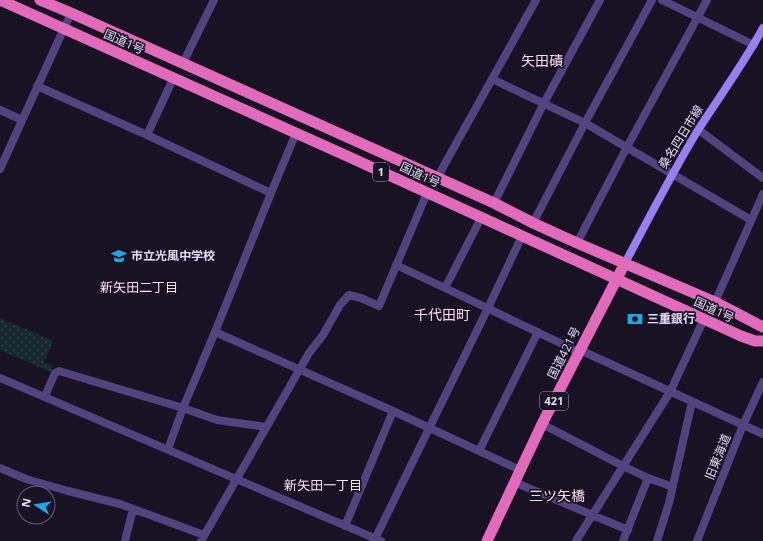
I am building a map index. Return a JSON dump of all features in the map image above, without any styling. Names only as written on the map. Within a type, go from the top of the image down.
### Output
[{"type":"highway","name":"国道1号","points":[[0,0],[427,192],[741,336],[763,342]]},
{"type":"highway","name":"国道1号","points":[[40,0],[494,203],[576,243],[715,302],[763,327]]},
{"type":"highway","name":"国道421号","points":[[487,541],[542,424],[625,263]]},
{"type":"main road","name":"桑名四日市線","points":[[625,263],[672,173],[758,42],[763,28]]},
{"type":"street","points":[[183,63],[214,0]]},
{"type":"street","points":[[437,178],[536,0]]},
{"type":"street","points":[[494,203],[544,103],[600,0]]},
{"type":"street","points":[[533,223],[585,123],[652,0]]},
{"type":"street","points":[[662,0],[697,17],[758,42]]},
{"type":"street","points":[[576,243],[707,0]]},
{"type":"street","points":[[0,169],[71,13]]},
{"type":"street","points":[[147,135],[173,78]]},
{"type":"street","points":[[492,79],[585,123],[751,220]]},
{"type":"street","points":[[37,86],[271,192]]},
{"type":"street","points":[[0,110],[22,120]]},
{"type":"street","points":[[699,130],[763,178]]},
{"type":"street","points":[[168,449],[183,408],[296,133]]},
{"type":"street","points":[[0,468],[26,479],[120,504],[202,538],[309,353],[323,335],[340,305],[349,295],[361,298],[379,306],[427,192]]},
{"type":"street","points":[[715,302],[763,194]]},
{"type":"street","points":[[445,288],[481,218]]},
{"type":"street","points":[[0,378],[45,396],[377,540],[429,428],[522,236]]},
{"type":"street","points":[[396,265],[538,332],[763,434]]},
{"type":"street","points":[[576,541],[670,392],[704,319]]},
{"type":"street","points":[[215,332],[393,411],[520,470]]},
{"type":"street","points":[[479,451],[538,332]]},
{"type":"street","points":[[45,396],[55,373],[59,371],[183,408],[217,420],[266,427]]},
{"type":"street","name":"旧東海道","points":[[697,541],[743,425],[763,382]]},
{"type":"street","points":[[657,541],[669,503],[692,402]]},
{"type":"street","points":[[345,526],[393,411]]},
{"type":"street","points":[[542,424],[622,466],[673,487]]},
{"type":"street","points":[[623,541],[648,478]]},
{"type":"street","points":[[514,482],[628,530]]},
{"type":"street","points":[[125,541],[133,509]]},
{"type":"green space","points":[[0,318],[53,341],[44,362],[53,366],[51,372],[0,350]]},
{"type":"place","name":"市立光風中学校","points":[[119,256]]},
{"type":"place","name":"三重銀行","points":[[635,319]]},
{"type":"district","name":"矢田磧","points":[[542,61]]},
{"type":"district","name":"新矢田二丁目","points":[[139,287]]},
{"type":"district","name":"千代田町","points":[[442,315]]},
{"type":"district","name":"新矢田一丁目","points":[[323,485]]},
{"type":"district","name":"三ツ矢橋","points":[[557,496]]}]
